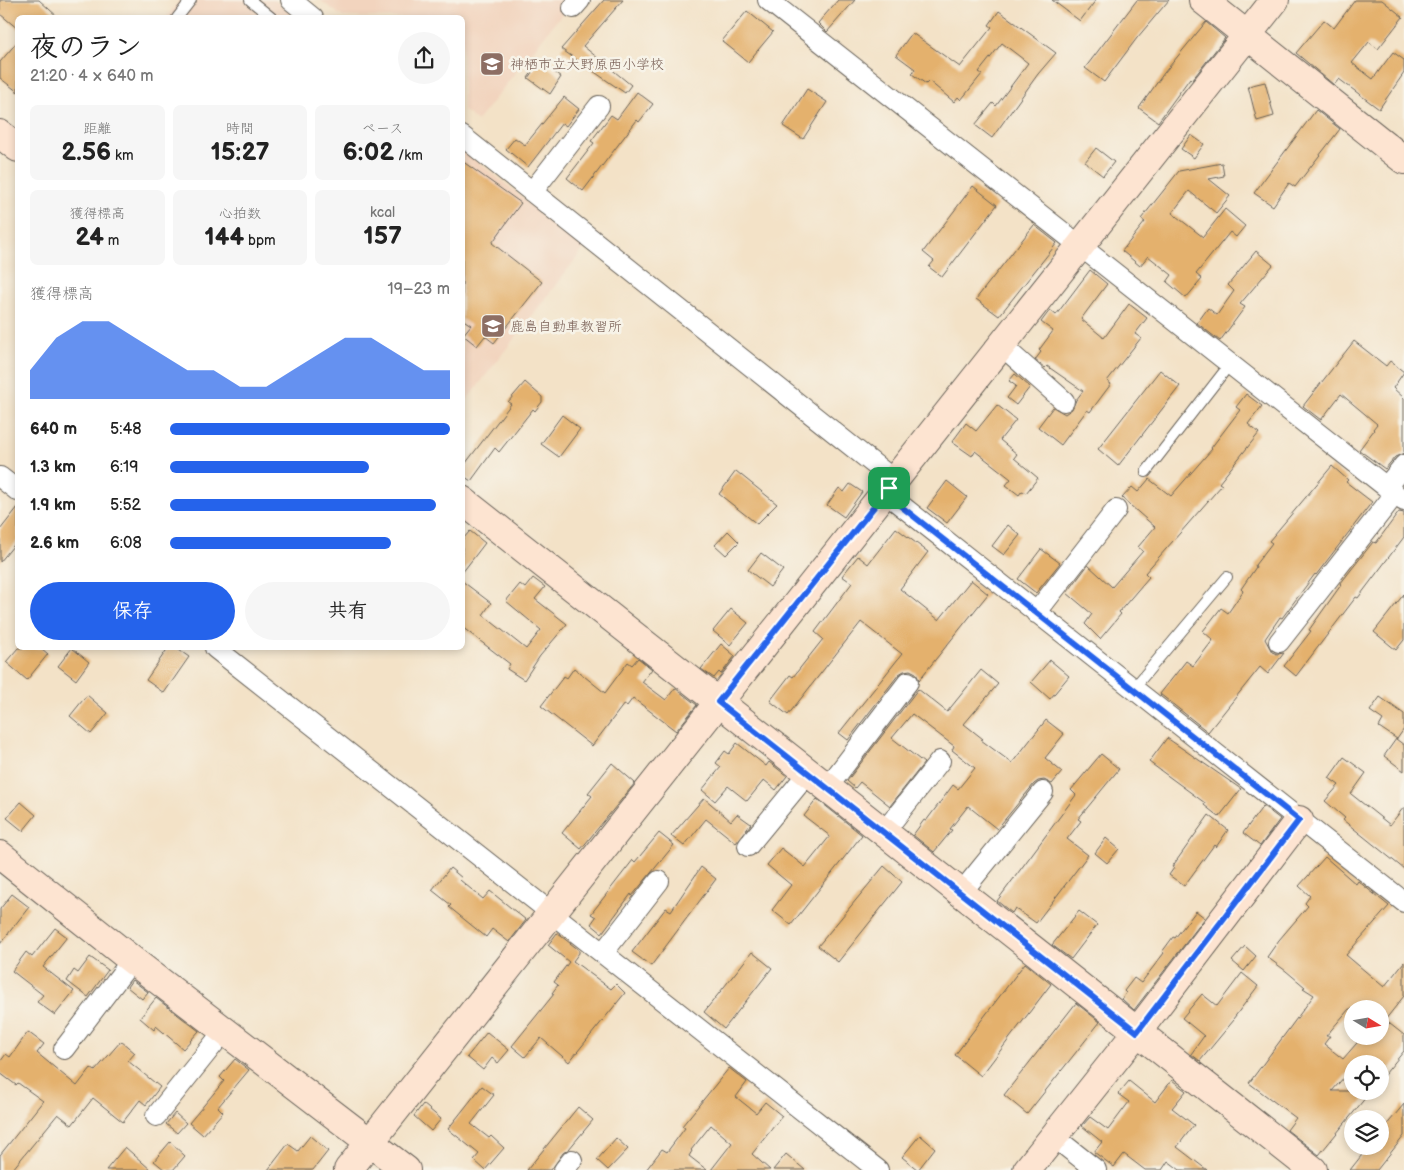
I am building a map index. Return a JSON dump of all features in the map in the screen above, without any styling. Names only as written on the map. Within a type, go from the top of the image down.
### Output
[{"type":"street","points":[[291,0],[309,15]]},
{"type":"street","points":[[768,0],[1395,494]]},
{"type":"street","points":[[1202,0],[1404,160]]},
{"type":"street","points":[[348,1170],[553,914],[718,702],[1275,0]]},
{"type":"street","points":[[532,192],[599,106]]},
{"type":"street","points":[[0,134],[15,146]]},
{"type":"street","points":[[465,138],[884,472],[893,500],[1404,902]]},
{"type":"street","points":[[1001,346],[1064,401]]},
{"type":"street","points":[[1279,642],[1395,494],[1404,465]]},
{"type":"street","points":[[0,477],[15,489]]},
{"type":"street","points":[[465,502],[1313,1170]]},
{"type":"street","points":[[1036,613],[1116,510]]},
{"type":"street","points":[[219,650],[878,1170]]},
{"type":"street","points":[[748,846],[817,780],[908,682]]},
{"type":"street","points":[[884,832],[940,761]]},
{"type":"street","points":[[961,893],[1042,792]]},
{"type":"street","points":[[1026,1170],[1137,1032],[1299,820]]},
{"type":"street","points":[[0,854],[132,960],[406,1170]]},
{"type":"street","points":[[603,953],[659,881]]},
{"type":"street","points":[[64,1049],[132,960]]},
{"type":"street","points":[[156,1116],[224,1031]]},
{"type":"street","points":[[1053,1136],[1096,1170]]},
{"type":"lane","points":[[179,15],[191,0]]},
{"type":"lane","points":[[250,0],[268,15]]},
{"type":"lane","points":[[1146,472],[1230,364]]},
{"type":"lane","points":[[1133,689],[1226,577]]},
{"type":"shaded area","points":[[180,0],[274,0],[293,15],[168,15]]},
{"type":"shaded area","name":"神栖市立大野原西小学校","points":[[320,0],[573,0],[477,121],[465,112],[465,15],[340,15]]},
{"type":"shaded area","name":"鹿島自動車教習所","points":[[465,152],[585,247],[465,402]]},
{"type":"building","points":[[0,0],[39,0],[56,15],[15,15],[15,26],[0,14]]},
{"type":"building","points":[[604,0],[623,0],[583,46],[631,85],[625,93],[561,49]]},
{"type":"building","points":[[838,0],[855,0],[827,32],[818,23]]},
{"type":"building","points":[[1052,0],[1096,0],[1080,21]]},
{"type":"building","points":[[1137,0],[1169,0],[1104,82],[1085,68]]},
{"type":"building","points":[[1355,0],[1382,0],[1403,17],[1378,49],[1369,42],[1352,63],[1373,79],[1393,52],[1404,60],[1404,73],[1379,109],[1339,79],[1334,85],[1296,53],[1324,20],[1334,28]]},
{"type":"building","points":[[747,11],[773,32],[748,62],[722,41]]},
{"type":"building","points":[[999,11],[1056,53],[1038,74],[992,138],[975,125],[993,103],[996,106],[1028,63],[1002,43],[979,72],[982,74],[961,100],[958,97],[954,102],[929,81],[926,84],[912,74],[915,69],[896,55],[912,33],[960,67],[992,27],[989,25]]},
{"type":"building","points":[[1206,22],[1225,38],[1192,80],[1190,78],[1158,122],[1139,108],[1164,73]]},
{"type":"building","points":[[15,44],[15,90],[0,78],[0,62]]},
{"type":"building","points":[[540,61],[561,77],[550,94],[528,78]]},
{"type":"building","points":[[1265,82],[1274,116],[1257,121],[1248,86]]},
{"type":"building","points":[[807,89],[827,102],[803,139],[783,126]]},
{"type":"building","points":[[637,92],[653,104],[639,122],[637,120],[583,191],[567,178],[594,143],[591,141],[611,115],[617,119]]},
{"type":"building","points":[[564,97],[579,109],[566,126],[562,123],[528,167],[506,149],[515,138],[525,145]]},
{"type":"building","points":[[1316,110],[1340,129],[1295,187],[1289,183],[1273,206],[1254,193]]},
{"type":"building","points":[[1191,135],[1204,144],[1194,158],[1181,149]]},
{"type":"building","points":[[1096,148],[1114,162],[1103,176],[1085,162]]},
{"type":"building","points":[[465,163],[521,203],[492,243],[542,282],[494,343],[485,336],[477,346],[465,337],[465,332],[471,325],[465,321]]},
{"type":"building","points":[[1222,163],[1224,176],[1209,179],[1230,196],[1216,213],[1189,191],[1172,213],[1203,237],[1225,209],[1245,226],[1236,237],[1230,232],[1196,274],[1202,279],[1186,298],[1167,282],[1172,275],[1148,256],[1140,266],[1122,251],[1145,222],[1141,219],[1179,171]]},
{"type":"building","points":[[973,186],[997,205],[942,277],[929,267],[934,261],[923,252]]},
{"type":"building","points":[[1034,225],[1057,243],[999,316],[976,299]]},
{"type":"building","points":[[1256,251],[1273,265],[1240,304],[1245,307],[1220,341],[1197,323],[1208,308],[1217,315],[1234,291],[1228,285]]},
{"type":"building","points":[[1090,270],[1107,284],[1081,319],[1104,338],[1129,304],[1147,318],[1135,334],[1141,338],[1107,381],[1111,384],[1090,412],[1087,410],[1061,445],[1038,427],[1053,407],[1065,414],[1072,409],[1083,391],[1035,360],[1041,352],[1039,350],[1053,331],[1041,322],[1050,310],[1056,315]]},
{"type":"building","points":[[1354,341],[1386,366],[1390,361],[1404,372],[1393,388],[1404,398],[1404,453],[1395,457],[1385,469],[1359,450],[1377,424],[1341,394],[1321,420],[1303,406]]},
{"type":"building","points":[[1160,370],[1180,386],[1118,466],[1098,449]]},
{"type":"building","points":[[1015,374],[1030,387],[1016,405],[1007,398],[1016,386],[1009,381]]},
{"type":"building","points":[[525,382],[542,397],[542,402],[535,411],[533,409],[499,452],[495,448],[471,481],[465,477],[465,464],[511,404],[508,402]]},
{"type":"building","points":[[1246,394],[1262,406],[1248,424],[1259,433],[1219,483],[1222,485],[1145,573],[1149,577],[1119,612],[1121,614],[1100,639],[1085,624],[1092,614],[1067,593],[1088,565],[1112,587],[1143,551],[1138,547],[1155,527],[1122,498],[1132,487],[1138,492],[1149,479],[1171,496],[1212,449],[1240,410],[1236,407]]},
{"type":"building","points":[[997,405],[1016,420],[1000,440],[1017,454],[1014,458],[1038,478],[1026,493],[1022,491],[1019,495],[1006,485],[1011,479],[975,451],[972,456],[952,442],[966,423],[976,431]]},
{"type":"building","points":[[562,415],[580,429],[559,457],[541,444]]},
{"type":"building","points":[[1332,466],[1348,480],[1346,482],[1372,502],[1282,618],[1280,617],[1265,639],[1272,652],[1277,654],[1284,653],[1268,674],[1260,667],[1208,732],[1160,694],[1186,661],[1193,666],[1213,640],[1203,631],[1221,608],[1228,613],[1243,591],[1241,589],[1256,567],[1255,565],[1272,543],[1269,541]]},
{"type":"building","points":[[736,471],[777,504],[757,524],[719,494]]},
{"type":"building","points":[[947,481],[967,497],[947,523],[927,508]]},
{"type":"building","points":[[850,484],[862,492],[844,517],[827,505],[839,488],[844,492]]},
{"type":"building","points":[[15,511],[15,544],[0,562],[0,530]]},
{"type":"building","points":[[1399,512],[1404,513],[1404,537],[1296,676],[1284,666],[1311,631],[1309,630],[1340,584],[1373,542],[1376,543]]},
{"type":"building","points":[[1008,525],[1020,535],[1004,555],[992,546]]},
{"type":"building","points":[[896,528],[928,552],[900,589],[939,620],[971,580],[988,594],[919,680],[916,673],[910,670],[899,674],[848,740],[839,733],[902,654],[861,622],[788,715],[770,701],[790,675],[793,677],[823,639],[815,632],[852,583],[842,576],[858,556],[868,564]]},
{"type":"building","points":[[470,531],[485,543],[465,569],[465,537]]},
{"type":"building","points":[[728,531],[739,542],[726,555],[715,545]]},
{"type":"building","points":[[1041,549],[1060,563],[1036,593],[1018,579]]},
{"type":"building","points":[[761,553],[783,570],[770,587],[748,570]]},
{"type":"building","points":[[533,578],[545,587],[535,599],[567,624],[540,656],[524,680],[507,669],[510,664],[465,629],[465,583],[491,603],[483,615],[526,649],[541,630],[506,601],[520,584],[525,588]]},
{"type":"building","points":[[1404,594],[1404,640],[1396,650],[1374,632]]},
{"type":"building","points":[[731,609],[748,623],[730,645],[713,631]]},
{"type":"building","points":[[721,644],[735,656],[721,674],[719,672],[714,678],[701,669]]},
{"type":"building","points":[[16,650],[43,650],[48,654],[27,680],[6,662]]},
{"type":"building","points":[[70,650],[74,650],[89,662],[76,680],[58,666]]},
{"type":"building","points":[[167,650],[179,650],[189,657],[164,693],[146,680]]},
{"type":"building","points":[[638,658],[652,669],[642,682],[666,700],[675,688],[697,705],[676,731],[633,698],[627,706],[624,704],[592,746],[541,706],[564,676],[567,678],[574,668],[605,693],[628,662],[632,665]]},
{"type":"building","points":[[1050,660],[1069,676],[1050,699],[1031,682]]},
{"type":"building","points":[[981,670],[998,684],[964,724],[983,739],[981,740],[1012,763],[1046,720],[1064,734],[1045,758],[1062,772],[1052,784],[1044,780],[1034,784],[997,829],[968,806],[934,852],[913,835],[953,785],[958,789],[975,768],[952,750],[954,746],[912,714],[892,738],[924,763],[890,806],[860,782],[855,788],[847,781],[918,689],[947,712]]},
{"type":"building","points":[[87,695],[108,713],[91,734],[70,716]]},
{"type":"building","points":[[1380,697],[1404,714],[1404,729],[1397,739],[1379,727],[1383,720],[1370,711]]},
{"type":"building","points":[[1167,738],[1241,789],[1219,817],[1204,805],[1205,803],[1149,762]]},
{"type":"building","points":[[1396,739],[1404,745],[1404,771],[1384,756]]},
{"type":"building","points":[[737,743],[766,766],[769,762],[787,776],[776,790],[764,780],[747,801],[728,786],[715,801],[702,790],[721,767],[716,763],[725,751],[729,754]]},
{"type":"building","points":[[1101,754],[1119,769],[1078,819],[1081,821],[1067,839],[1088,855],[1036,923],[1015,908],[1012,913],[997,901],[1076,795],[1071,790]]},
{"type":"building","points":[[1344,757],[1366,773],[1351,794],[1390,825],[1404,807],[1404,869],[1343,820],[1345,818],[1325,801],[1339,785],[1329,778]]},
{"type":"building","points":[[612,763],[635,783],[581,849],[562,833],[592,796],[588,793]]},
{"type":"building","points":[[704,798],[731,821],[737,814],[751,824],[736,843],[706,819],[684,846],[671,836]]},
{"type":"building","points":[[817,799],[862,835],[791,925],[772,910],[791,885],[767,865],[781,848],[805,867],[830,836],[804,816]]},
{"type":"building","points":[[21,802],[36,815],[23,831],[7,818]]},
{"type":"building","points":[[1263,806],[1280,819],[1260,846],[1243,833]]},
{"type":"building","points":[[1209,815],[1228,830],[1216,847],[1214,845],[1184,886],[1169,875],[1174,868],[1172,867]]},
{"type":"building","points":[[659,833],[674,845],[632,896],[631,894],[602,933],[591,924],[596,917],[591,914],[633,860],[635,862]]},
{"type":"building","points":[[1106,838],[1119,849],[1107,863],[1095,853]]},
{"type":"building","points":[[1325,857],[1356,884],[1358,881],[1389,906],[1346,955],[1384,987],[1404,962],[1404,996],[1389,1015],[1389,1000],[1344,1000],[1344,1015],[1326,1036],[1330,1036],[1324,1044],[1343,1059],[1344,1058],[1344,1077],[1332,1091],[1344,1091],[1344,1100],[1364,1100],[1356,1110],[1344,1110],[1344,1124],[1319,1155],[1287,1130],[1296,1118],[1249,1083],[1314,995],[1267,957],[1308,906],[1305,903],[1310,896],[1299,886]]},
{"type":"building","points":[[884,866],[902,882],[838,962],[818,946]]},
{"type":"building","points":[[701,867],[716,879],[651,966],[632,952],[666,908],[671,911]]},
{"type":"building","points":[[450,868],[462,878],[460,880],[483,899],[490,891],[526,920],[509,942],[492,929],[486,937],[449,907],[451,905],[432,890]]},
{"type":"building","points":[[12,894],[29,907],[0,944],[0,909]]},
{"type":"building","points":[[1079,911],[1097,925],[1071,959],[1052,945]]},
{"type":"building","points":[[1196,911],[1205,918],[1134,1010],[1122,999],[1126,993],[1124,991],[1134,978],[1141,983],[1164,953],[1162,952],[1173,937],[1175,938]]},
{"type":"building","points":[[55,928],[67,937],[43,967],[74,991],[55,1015],[37,1002],[43,995],[12,971],[26,952],[32,957]]},
{"type":"building","points":[[557,933],[579,950],[573,961],[611,989],[616,984],[625,993],[569,1062],[541,1038],[525,1057],[512,1046],[554,994],[552,993],[558,985],[554,982],[569,962],[548,945]]},
{"type":"building","points":[[1245,946],[1256,956],[1244,971],[1232,961]]},
{"type":"building","points":[[752,952],[772,968],[724,1029],[704,1012]]},
{"type":"building","points":[[90,957],[108,970],[88,997],[67,981],[74,970],[78,973]]},
{"type":"building","points":[[1025,963],[1051,984],[981,1076],[955,1055]]},
{"type":"building","points":[[1242,973],[1258,986],[1234,1020],[1200,1061],[1191,1054],[1204,1036],[1182,1018],[1202,994],[1217,1006]]},
{"type":"building","points":[[132,980],[148,992],[142,999],[127,987]]},
{"type":"building","points":[[156,998],[199,1031],[183,1049],[156,1026],[154,1030],[140,1018]]},
{"type":"building","points":[[1076,1003],[1100,1022],[1027,1114],[1004,1095]]},
{"type":"building","points":[[1389,1023],[1404,1035],[1404,1051],[1389,1069],[1389,1055],[1346,1055],[1355,1045],[1389,1045]]},
{"type":"building","points":[[28,1032],[44,1044],[37,1053],[77,1086],[91,1068],[95,1071],[121,1041],[135,1053],[128,1061],[160,1087],[146,1105],[140,1100],[123,1122],[93,1098],[72,1125],[58,1114],[12,1170],[0,1170],[0,1155],[43,1101],[0,1073],[0,1062],[6,1054],[10,1057]]},
{"type":"building","points":[[487,1032],[509,1050],[498,1063],[492,1058],[483,1070],[467,1057]]},
{"type":"building","points":[[235,1059],[249,1070],[218,1107],[223,1112],[203,1135],[189,1123],[224,1081],[220,1077]]},
{"type":"building","points":[[729,1068],[747,1082],[736,1097],[756,1113],[765,1102],[782,1116],[752,1154],[770,1170],[711,1170],[732,1143],[711,1125],[691,1150],[689,1156],[707,1170],[646,1170],[662,1149],[667,1152],[685,1128],[682,1126]]},
{"type":"building","points":[[1172,1080],[1186,1091],[1172,1108],[1194,1125],[1177,1147],[1207,1170],[1180,1170],[1168,1161],[1162,1170],[1145,1170],[1124,1154],[1114,1167],[1094,1152],[1102,1142],[1082,1126],[1090,1117],[1108,1130],[1129,1102],[1118,1094],[1129,1081],[1155,1102]]},
{"type":"building","points":[[482,1086],[494,1095],[471,1124],[489,1138],[491,1136],[504,1148],[485,1170],[474,1160],[479,1154],[448,1129]]},
{"type":"building","points":[[423,1104],[441,1119],[431,1131],[414,1116]]},
{"type":"building","points":[[1404,1104],[1404,1136],[1389,1155],[1389,1122]]},
{"type":"building","points":[[578,1107],[593,1120],[569,1149],[563,1153],[551,1170],[527,1170]]},
{"type":"building","points":[[175,1113],[186,1123],[177,1133],[166,1124]]},
{"type":"building","points":[[920,1135],[935,1148],[918,1170],[902,1157]]},
{"type":"building","points":[[310,1136],[328,1151],[313,1170],[268,1170],[288,1144],[298,1151]]},
{"type":"building","points":[[616,1138],[628,1149],[608,1170],[597,1160]]},
{"type":"building","points":[[170,1142],[185,1156],[173,1170],[165,1170],[154,1161]]},
{"type":"building","points":[[125,1147],[151,1170],[106,1170]]},
{"type":"building","points":[[786,1154],[805,1170],[773,1170]]},
{"type":"building","points":[[1362,1155],[1389,1155],[1377,1170],[1350,1170]]},
{"type":"place","name":"神栖市立大野原西小学校","points":[[492,64]]},
{"type":"place","name":"鹿島自動車教習所","points":[[493,326]]},
{"type":"route","points":[[889,488],[893,500],[1299,820],[1137,1032],[718,702],[889,488]]}]
